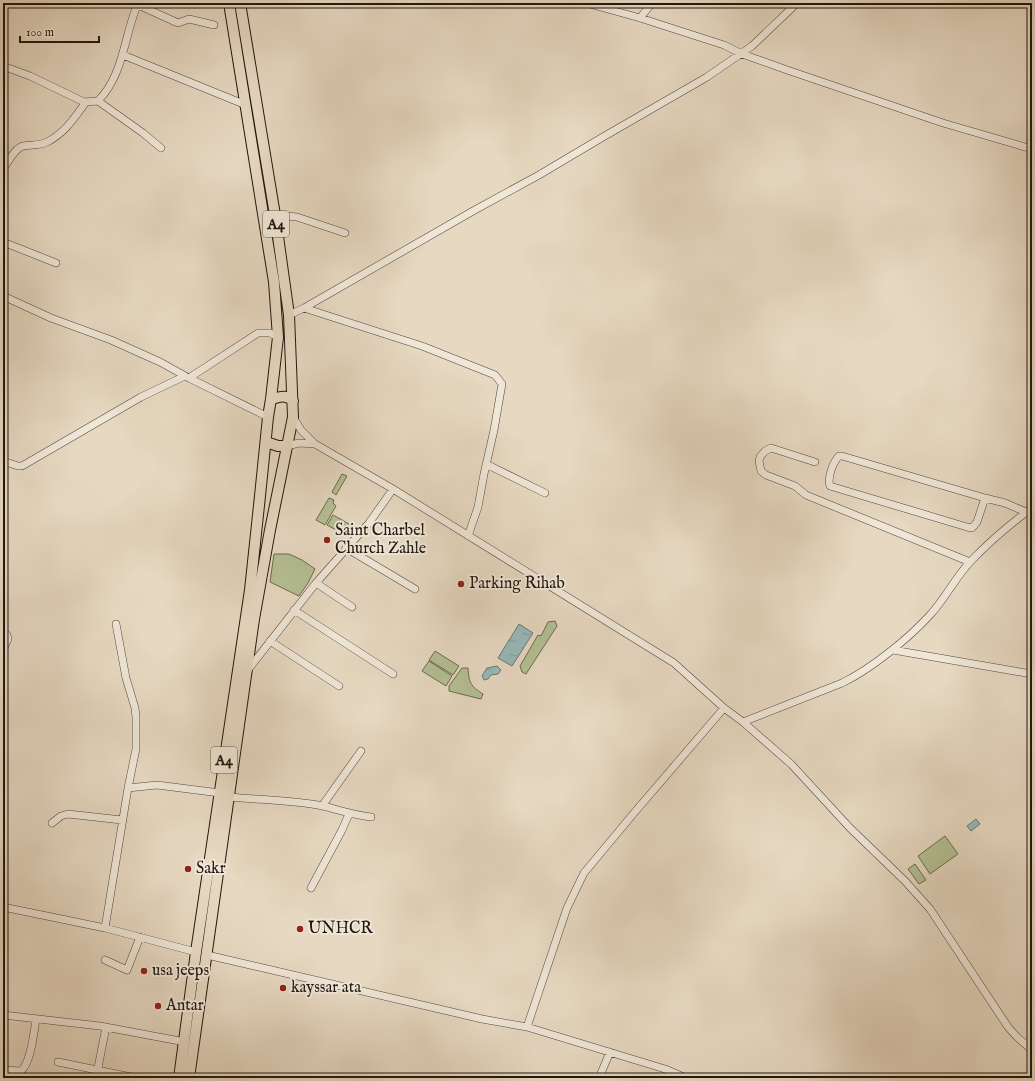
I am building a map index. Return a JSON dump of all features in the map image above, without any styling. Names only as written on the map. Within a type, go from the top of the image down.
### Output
[{"type":"highway","name":"A4","points":[[179,1078],[196,952],[250,590],[278,337],[274,282],[229,3]]},
{"type":"highway","name":"A4","points":[[189,1078],[258,596],[287,446],[293,401],[289,316],[275,215],[240,3]]},
{"type":"highway","points":[[271,399],[286,396],[293,401]]},
{"type":"highway","points":[[266,442],[278,446],[287,446]]},
{"type":"street","points":[[98,101],[109,88],[123,55],[137,3],[178,23],[189,19],[214,25]]},
{"type":"street","points":[[586,3],[640,18],[724,45],[742,54],[943,123],[1032,149]]},
{"type":"street","points":[[640,18],[652,3]]},
{"type":"street","points":[[289,316],[539,175],[603,136],[707,77],[742,54],[769,31],[797,3]]},
{"type":"street","points":[[123,55],[246,105]]},
{"type":"street","points":[[3,66],[30,76],[86,102],[98,101],[143,133],[160,148]]},
{"type":"street","points":[[3,168],[16,151],[22,146],[40,145],[59,134],[66,128],[86,102]]},
{"type":"street","points":[[275,215],[297,216],[345,233]]},
{"type":"street","points":[[3,242],[56,263]]},
{"type":"street","points":[[3,296],[51,318],[136,351],[268,417]]},
{"type":"street","points":[[304,308],[422,346],[495,375],[502,384],[478,507],[468,536]]},
{"type":"street","points":[[3,462],[22,466],[141,397],[187,377],[258,333],[270,333],[278,337]]},
{"type":"street","points":[[292,417],[301,430],[315,444],[393,489],[674,663],[724,708],[743,722],[791,764],[850,828],[918,895],[930,909],[1008,1027],[1032,1050]]},
{"type":"street","points":[[287,446],[299,443],[315,444]]},
{"type":"street","points":[[815,462],[771,448],[762,453],[759,468],[763,473],[795,486],[806,495],[970,562]]},
{"type":"street","points":[[985,498],[975,526],[972,528],[966,528],[830,486],[829,481],[835,461],[839,456],[842,456],[1029,510]]},
{"type":"street","points":[[486,464],[545,493]]},
{"type":"street","points":[[247,671],[316,583],[369,523],[393,489]]},
{"type":"street","points":[[743,722],[842,683],[893,650],[930,615],[970,562],[998,535],[1029,510]]},
{"type":"street","points":[[346,548],[415,590]]},
{"type":"street","points":[[316,583],[352,606]]},
{"type":"street","points":[[294,610],[393,674]]},
{"type":"street","points":[[105,928],[122,820],[136,749],[135,708],[126,678],[116,624]]},
{"type":"street","points":[[3,631],[7,635],[8,639],[3,650]]},
{"type":"street","points":[[270,641],[339,686]]},
{"type":"street","points":[[893,650],[1032,674]]},
{"type":"street","points":[[527,1028],[567,908],[584,873],[724,708]]},
{"type":"street","points":[[322,806],[361,751]]},
{"type":"street","points":[[128,788],[158,785],[220,793]]},
{"type":"street","points":[[230,797],[322,806],[349,814],[371,817]]},
{"type":"street","points":[[52,823],[61,816],[68,814],[122,820]]},
{"type":"street","points":[[311,888],[349,814]]},
{"type":"street","points":[[3,907],[105,928],[196,952]]},
{"type":"street","points":[[105,960],[126,970],[140,937]]},
{"type":"street","points":[[207,955],[527,1028],[610,1052],[686,1078]]},
{"type":"street","points":[[3,1016],[106,1027],[185,1042]]},
{"type":"street","points":[[3,1070],[21,1070],[25,1067],[32,1043],[36,1019]]},
{"type":"street","points":[[97,1074],[106,1027]]},
{"type":"street","points":[[600,1078],[610,1052]]},
{"type":"street","points":[[58,1062],[97,1074],[136,1078]]},
{"type":"green space","points":[[342,474],[347,476],[336,495],[332,492]]},
{"type":"green space","points":[[329,498],[334,500],[333,503],[336,506],[325,525],[316,520]]},
{"type":"green space","points":[[333,515],[351,525],[345,535],[327,525]]},
{"type":"green space","points":[[274,554],[289,554],[302,560],[315,569],[299,596],[270,582]]},
{"type":"green space","points":[[555,621],[557,626],[526,674],[522,672],[520,666],[538,635],[541,636],[548,622]]},
{"type":"green space","points":[[435,651],[459,666],[453,675],[429,660]]},
{"type":"green space","points":[[429,661],[452,676],[446,686],[422,671]]},
{"type":"green space","points":[[462,668],[468,668],[471,683],[475,689],[483,694],[481,699],[449,691],[449,686]]},
{"type":"green space","points":[[945,836],[958,854],[930,874],[918,856]]},
{"type":"green space","points":[[915,864],[926,880],[919,884],[908,869]]},
{"type":"water","points":[[519,624],[533,633],[512,666],[498,658]]},
{"type":"water","points":[[497,666],[501,670],[498,674],[491,675],[488,679],[484,680],[482,676],[487,668]]},
{"type":"water","points":[[976,819],[980,824],[971,831],[967,826]]},
{"type":"place","name":"Saint Charbel Church Zahle","points":[[327,540]]},
{"type":"place","name":"Parking Rihab","points":[[461,584]]},
{"type":"place","name":"Sakr","points":[[188,869]]},
{"type":"place","name":"UNHCR","points":[[300,929]]},
{"type":"place","name":"usa jeeps","points":[[144,971]]},
{"type":"place","name":"kayssar ata","points":[[283,988]]},
{"type":"place","name":"Antar","points":[[158,1006]]}]
